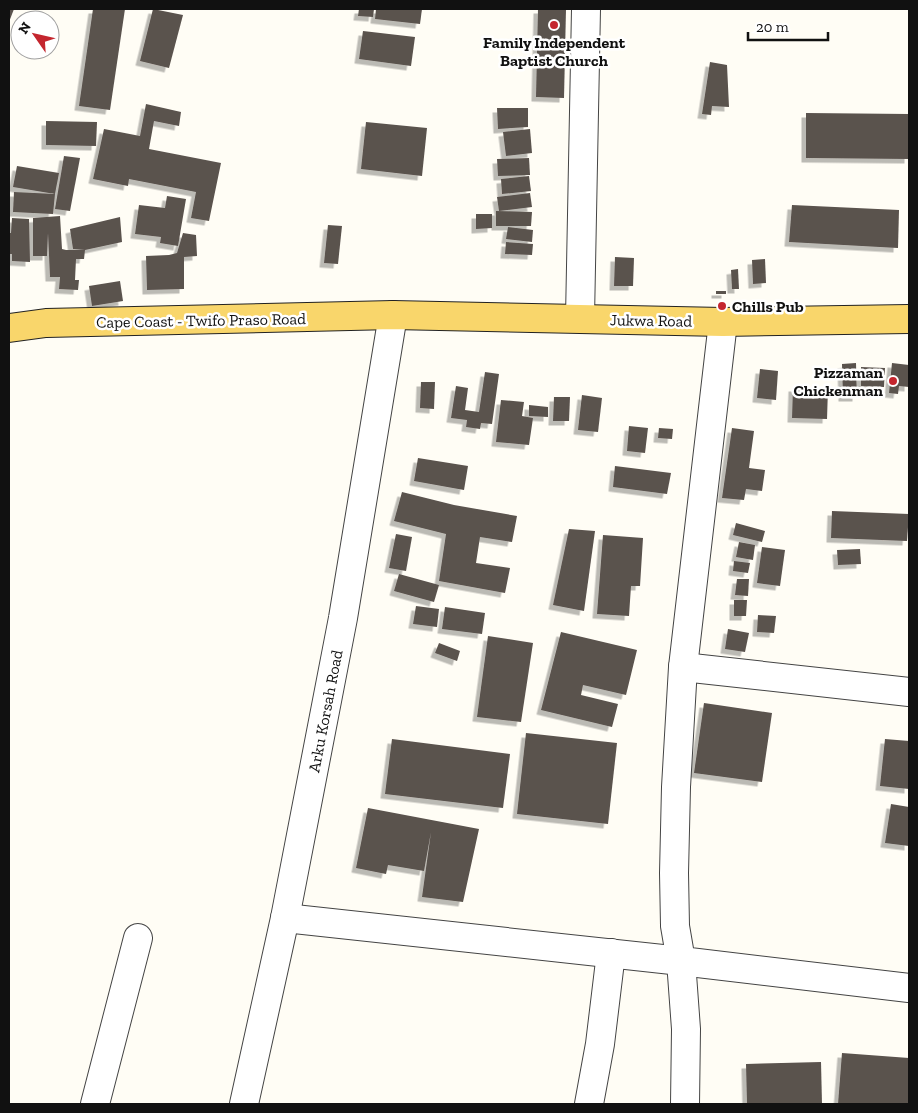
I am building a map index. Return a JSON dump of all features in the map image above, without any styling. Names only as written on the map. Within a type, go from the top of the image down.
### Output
[{"type":"main road","name":"Jukwa Road","points":[[393,315],[723,322],[909,319]]},
{"type":"main road","name":"Cape Coast - Twifo Praso Road","points":[[9,328],[46,323],[393,315]]},
{"type":"street","points":[[580,318],[586,9]]},
{"type":"street","name":"Arku Korsah Road","points":[[244,1104],[285,918],[343,618],[393,315]]},
{"type":"street","points":[[685,1104],[686,1029],[681,961],[675,926],[676,787],[683,668],[723,322]]},
{"type":"street","points":[[683,668],[909,692]]},
{"type":"street","points":[[285,918],[611,953],[909,988]]},
{"type":"street","points":[[95,1104],[138,938]]},
{"type":"street","points":[[589,1104],[600,1044],[611,953]]},
{"type":"building","points":[[93,9],[125,9],[110,110],[79,106]]},
{"type":"building","points":[[153,9],[183,15],[169,68],[140,61]]},
{"type":"building","points":[[359,9],[374,9],[373,17],[358,16]]},
{"type":"building","points":[[376,9],[422,9],[420,24],[375,19]]},
{"type":"building","points":[[538,9],[566,9],[564,98],[536,97]]},
{"type":"building","points":[[363,31],[415,37],[411,66],[359,59]]},
{"type":"building","points":[[710,62],[727,65],[729,107],[712,106],[711,115],[702,114]]},
{"type":"building","points":[[146,104],[181,112],[179,126],[154,121],[149,149],[221,163],[209,221],[191,218],[196,192],[129,179],[128,186],[93,179],[104,129],[140,136]]},
{"type":"building","points":[[497,108],[528,108],[528,127],[498,129]]},
{"type":"building","points":[[806,113],[909,114],[909,159],[806,158]]},
{"type":"building","points":[[46,121],[97,122],[96,146],[46,145]]},
{"type":"building","points":[[366,122],[427,128],[422,176],[361,169]]},
{"type":"building","points":[[530,129],[532,153],[506,156],[503,132]]},
{"type":"building","points":[[64,156],[80,158],[70,211],[55,209]]},
{"type":"building","points":[[529,158],[530,175],[498,176],[497,159]]},
{"type":"building","points":[[17,166],[59,173],[55,194],[13,187]]},
{"type":"building","points":[[529,176],[531,191],[502,194],[501,179]]},
{"type":"building","points":[[14,192],[55,194],[53,214],[13,212]]},
{"type":"building","points":[[530,193],[532,207],[499,211],[497,197]]},
{"type":"building","points":[[167,196],[186,199],[178,246],[160,243],[161,237],[135,234],[139,205],[165,208]]},
{"type":"building","points":[[792,205],[899,210],[898,248],[789,242]]},
{"type":"building","points":[[496,211],[532,212],[531,226],[496,226]]},
{"type":"building","points":[[476,214],[492,214],[492,228],[476,229]]},
{"type":"building","points":[[60,216],[62,249],[85,250],[84,259],[76,259],[75,280],[79,280],[78,290],[59,289],[60,277],[50,277],[48,233],[47,256],[33,256],[33,218]]},
{"type":"building","points":[[120,217],[122,242],[85,250],[73,249],[70,229]]},
{"type":"building","points":[[12,218],[29,219],[30,262],[12,261],[12,254],[9,254],[9,233],[11,233]]},
{"type":"building","points":[[328,225],[342,226],[338,264],[324,263]]},
{"type":"building","points":[[508,227],[533,230],[532,242],[506,239]]},
{"type":"building","points":[[183,233],[196,235],[197,256],[184,257],[184,289],[147,290],[146,256],[177,253]]},
{"type":"building","points":[[506,242],[533,244],[532,255],[505,254]]},
{"type":"building","points":[[615,257],[634,258],[633,286],[614,286]]},
{"type":"building","points":[[765,259],[766,283],[753,284],[752,260]]},
{"type":"building","points":[[738,269],[739,289],[732,289],[731,270]]},
{"type":"building","points":[[120,281],[123,301],[92,306],[89,286]]},
{"type":"building","points":[[716,291],[726,291],[726,294],[716,294]]},
{"type":"building","points":[[856,363],[857,397],[843,397],[842,364]]},
{"type":"building","points":[[892,363],[909,365],[909,387],[899,386],[898,394],[889,393]]},
{"type":"building","points":[[861,367],[885,368],[884,387],[861,386]]},
{"type":"building","points":[[760,369],[778,371],[776,400],[757,398]]},
{"type":"building","points":[[485,372],[499,374],[492,424],[481,423],[480,429],[466,427],[467,420],[451,418],[456,386],[468,388],[465,410],[479,412]]},
{"type":"building","points":[[421,382],[435,382],[434,409],[420,408]]},
{"type":"building","points":[[793,387],[828,388],[827,419],[792,418]]},
{"type":"building","points":[[582,395],[602,398],[598,432],[578,430]]},
{"type":"building","points":[[554,397],[570,397],[569,421],[553,421]]},
{"type":"building","points":[[501,400],[524,402],[522,416],[533,418],[529,445],[496,442]]},
{"type":"building","points":[[529,405],[548,407],[548,417],[529,416]]},
{"type":"building","points":[[629,426],[648,428],[645,453],[627,451]]},
{"type":"building","points":[[659,428],[673,429],[672,439],[658,438]]},
{"type":"building","points":[[732,428],[754,431],[749,468],[765,470],[762,491],[746,489],[744,500],[722,498]]},
{"type":"building","points":[[418,458],[468,466],[464,490],[414,481]]},
{"type":"building","points":[[615,466],[671,473],[667,494],[613,487]]},
{"type":"building","points":[[402,492],[454,505],[517,516],[512,542],[480,537],[476,563],[510,568],[505,593],[439,581],[446,534],[394,521]]},
{"type":"building","points":[[832,511],[909,514],[907,541],[831,538]]},
{"type":"building","points":[[736,523],[765,531],[762,542],[733,535]]},
{"type":"building","points":[[569,529],[595,531],[584,611],[553,605]]},
{"type":"building","points":[[396,534],[412,537],[406,571],[389,568]]},
{"type":"building","points":[[603,535],[643,538],[640,586],[631,586],[629,616],[597,614]]},
{"type":"building","points":[[739,542],[755,545],[753,560],[736,557]]},
{"type":"building","points":[[762,547],[785,550],[780,586],[757,583]]},
{"type":"building","points":[[860,549],[861,564],[838,565],[837,550]]},
{"type":"building","points":[[734,561],[750,563],[748,573],[733,571]]},
{"type":"building","points":[[399,574],[439,585],[434,602],[394,591]]},
{"type":"building","points":[[737,579],[749,579],[748,596],[735,595]]},
{"type":"building","points":[[734,600],[747,600],[746,616],[734,616]]},
{"type":"building","points":[[416,606],[439,609],[437,627],[413,624]]},
{"type":"building","points":[[445,607],[485,613],[482,634],[442,629]]},
{"type":"building","points":[[758,615],[776,616],[774,633],[757,632]]},
{"type":"building","points":[[728,629],[749,633],[745,652],[725,649]]},
{"type":"building","points":[[561,632],[637,650],[626,695],[583,685],[581,695],[618,704],[612,727],[541,710]]},
{"type":"building","points":[[488,636],[533,643],[521,722],[477,717]]},
{"type":"building","points":[[439,643],[460,651],[457,661],[435,653]]},
{"type":"building","points":[[704,703],[772,713],[762,782],[694,773]]},
{"type":"building","points":[[526,733],[617,743],[608,824],[517,814]]},
{"type":"building","points":[[392,739],[510,754],[503,808],[385,794]]},
{"type":"building","points":[[885,739],[909,741],[909,789],[880,786]]},
{"type":"building","points":[[891,804],[909,807],[909,846],[885,843]]},
{"type":"building","points":[[368,808],[479,829],[463,902],[422,897],[431,832],[424,871],[388,865],[386,874],[356,868]]},
{"type":"building","points":[[842,1053],[909,1058],[909,1104],[838,1104]]},
{"type":"building","points":[[821,1062],[822,1104],[747,1104],[746,1064]]},
{"type":"place","name":"Family Independent Baptist Church","points":[[554,25]]},
{"type":"place","name":"Chills Pub","points":[[722,306]]},
{"type":"place","name":"Pizzaman Chickenman","points":[[893,381]]}]
